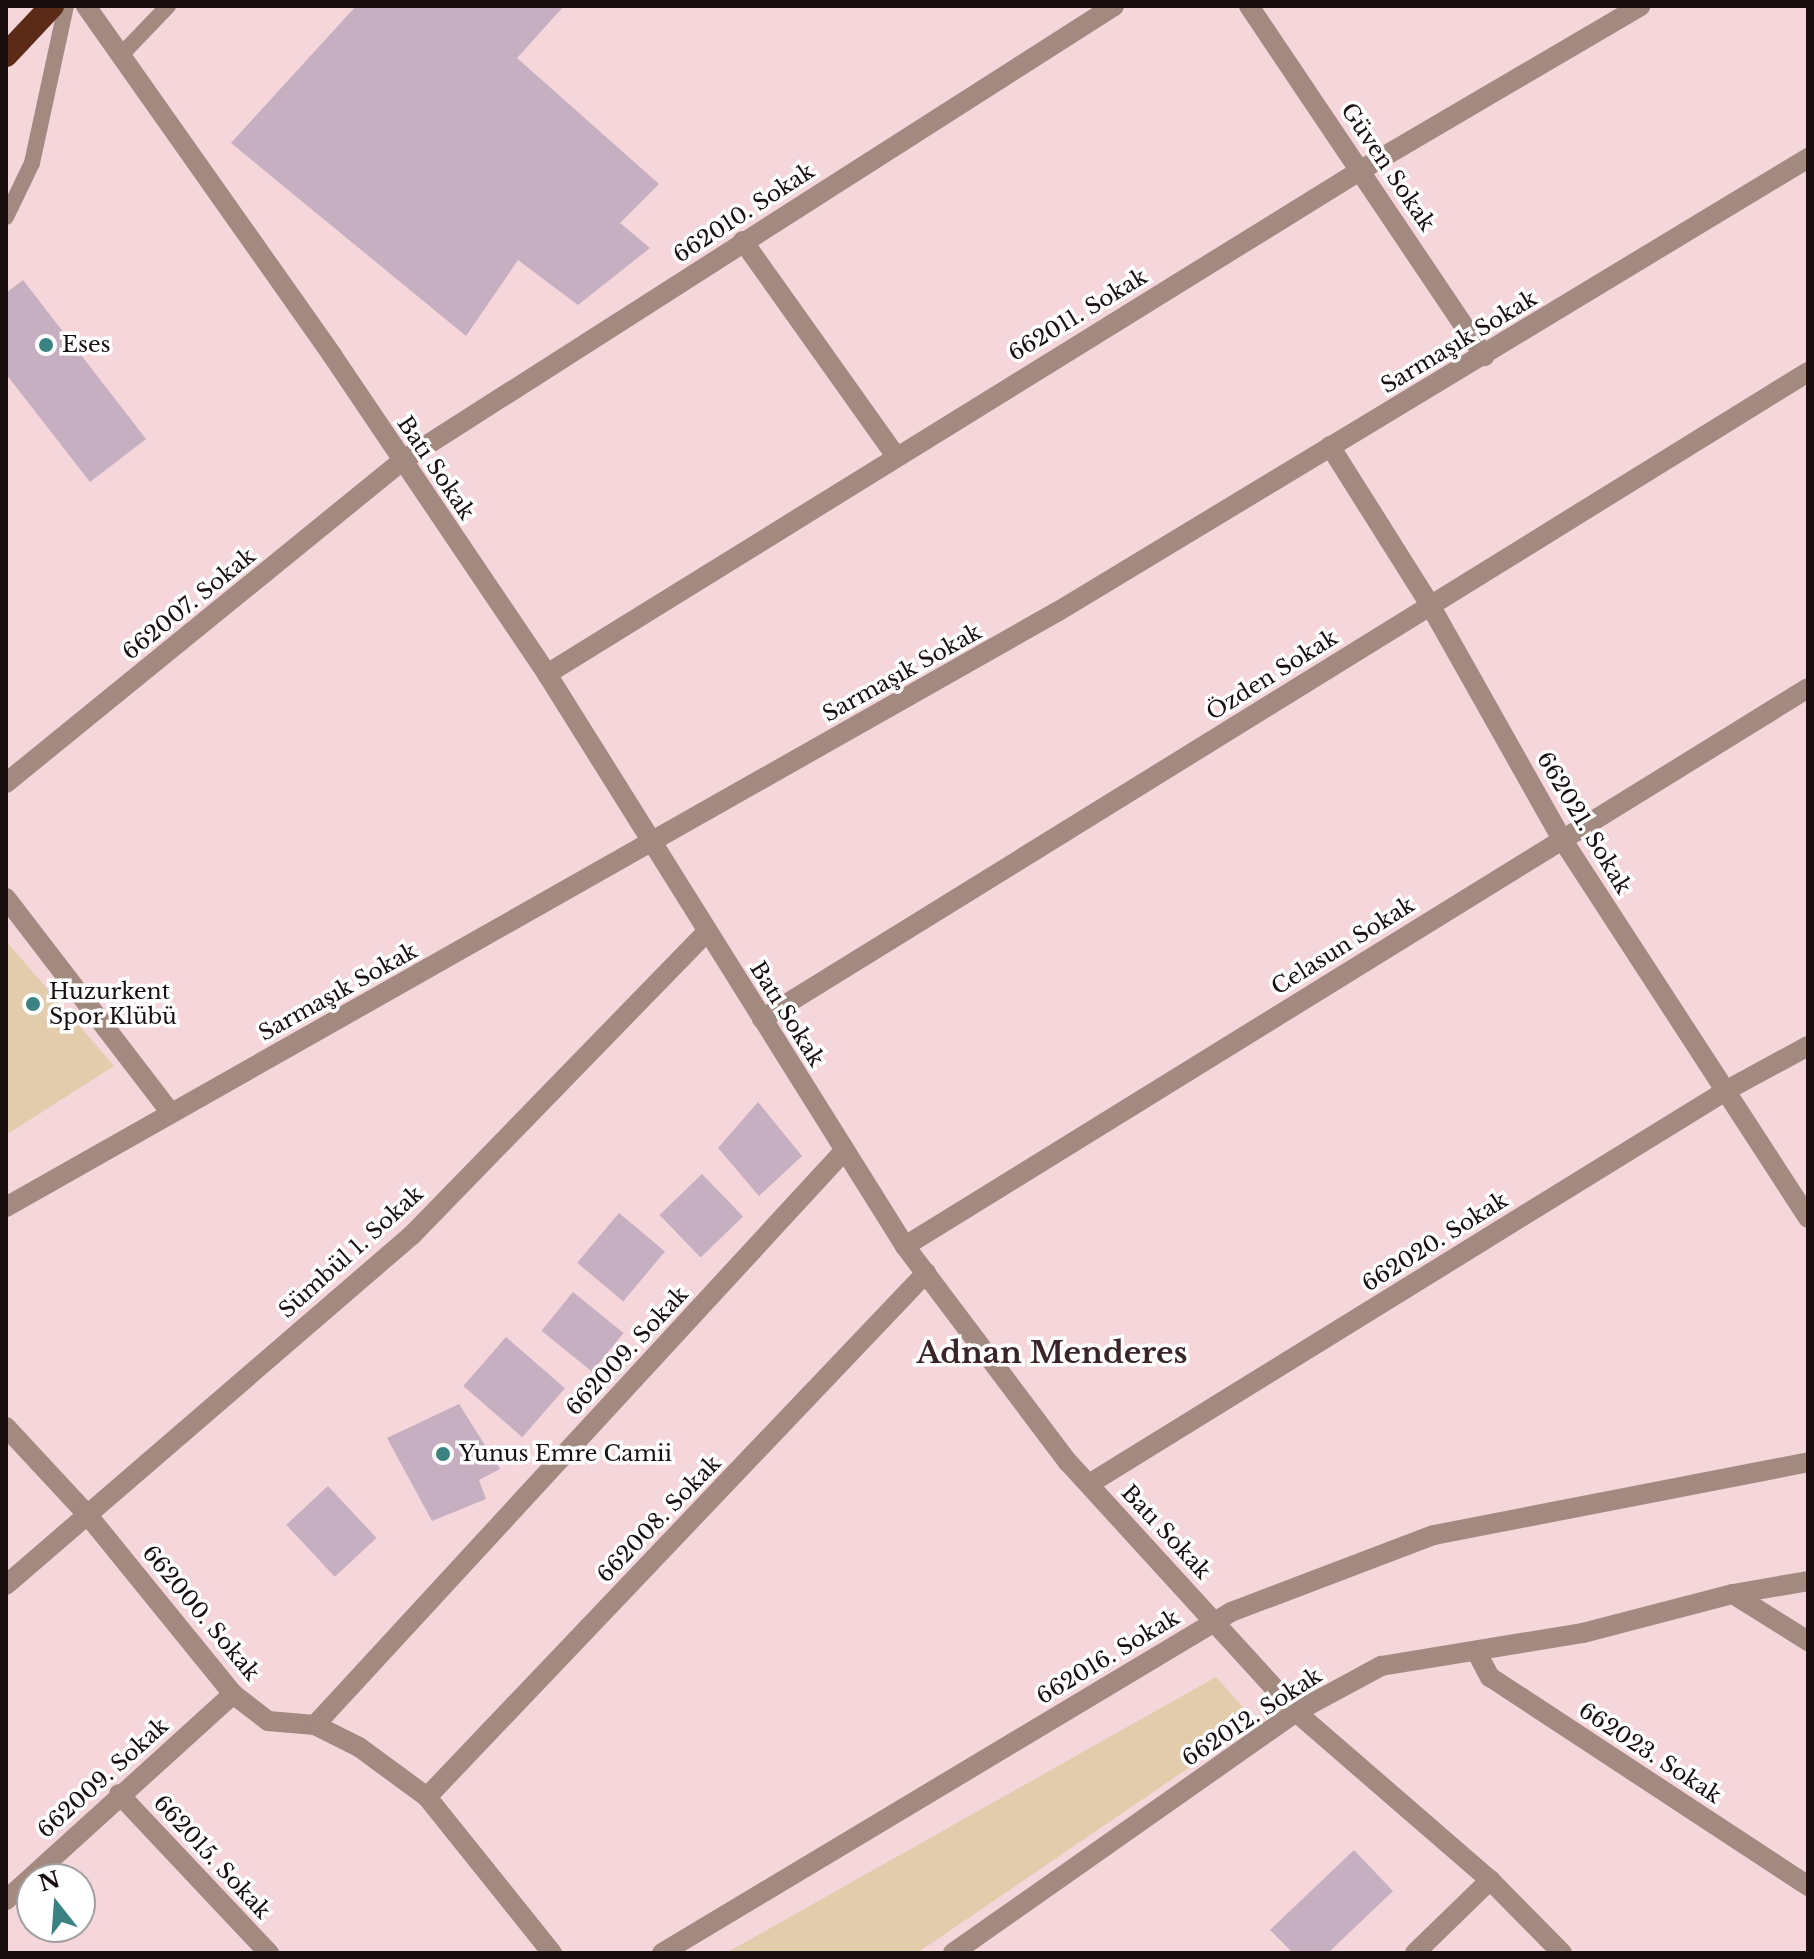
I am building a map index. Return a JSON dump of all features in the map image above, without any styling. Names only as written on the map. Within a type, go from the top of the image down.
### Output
[{"type":"highway","points":[[6,55],[52,6]]},
{"type":"street","name":"Batı Sokak","points":[[86,6],[547,674],[905,1246],[1089,1484],[1296,1712],[1490,1880],[1562,1953]]},
{"type":"street","name":"662010. Sokak","points":[[402,461],[1114,6]]},
{"type":"street","name":"Güven Sokak","points":[[1249,6],[1484,356]]},
{"type":"street","name":"662011. Sokak","points":[[547,674],[895,455],[1361,170],[1640,6]]},
{"type":"street","name":"Sarmaşık Sokak","points":[[6,1207],[1057,612],[1808,158]]},
{"type":"street","points":[[743,241],[895,455]]},
{"type":"street","name":"Özden Sokak","points":[[762,1019],[1808,372]]},
{"type":"street","name":"662021. Sokak","points":[[1330,446],[1430,605],[1562,839],[1808,1218]]},
{"type":"street","name":"662007. Sokak","points":[[6,783],[402,461]]},
{"type":"street","name":"Celasun Sokak","points":[[905,1246],[1808,688]]},
{"type":"street","points":[[6,898],[171,1113]]},
{"type":"street","name":"Sümbül 1. Sokak","points":[[6,1585],[413,1234],[707,932]]},
{"type":"street","name":"662020. Sokak","points":[[1089,1484],[1727,1090],[1808,1046]]},
{"type":"street","name":"662009. Sokak","points":[[315,1725],[845,1150]]},
{"type":"street","name":"662008. Sokak","points":[[427,1797],[926,1273]]},
{"type":"street","name":"662000. Sokak","points":[[6,1427],[86,1513],[233,1694],[268,1721],[315,1725],[359,1747],[427,1797],[552,1953]]},
{"type":"street","name":"662016. Sokak","points":[[662,1953],[1215,1620],[1434,1535],[1808,1462]]},
{"type":"street","name":"662012. Sokak","points":[[953,1953],[1296,1712],[1381,1666],[1583,1633],[1733,1594],[1808,1581]]},
{"type":"street","points":[[1733,1594],[1808,1641]]},
{"type":"street","name":"662023. Sokak","points":[[1476,1651],[1490,1677],[1808,1886]]},
{"type":"street","name":"662009. Sokak","points":[[6,1900],[119,1794],[233,1694]]},
{"type":"street","name":"662015. Sokak","points":[[119,1794],[269,1953]]},
{"type":"street","points":[[1415,1953],[1490,1880]]},
{"type":"lane","points":[[6,217],[32,163],[66,6]]},
{"type":"lane","points":[[121,55],[168,6]]},
{"type":"shaded area","name":"Huzurkent Spor Klübü","points":[[6,941],[114,1066],[6,1135]]},
{"type":"shaded area","points":[[1216,1677],[1256,1722],[917,1953],[726,1953]]},
{"type":"building","points":[[356,6],[564,6],[517,58],[659,184],[620,223],[650,248],[578,305],[518,260],[466,336],[231,143]]},
{"type":"building","points":[[23,280],[146,439],[90,482],[6,374],[6,293]]},
{"type":"building","points":[[758,1102],[802,1156],[759,1196],[718,1148]]},
{"type":"building","points":[[702,1174],[743,1216],[701,1257],[660,1215]]},
{"type":"building","points":[[619,1213],[665,1252],[623,1301],[577,1263]]},
{"type":"building","points":[[573,1292],[624,1333],[592,1372],[542,1331]]},
{"type":"building","points":[[506,1337],[565,1388],[522,1437],[463,1386]]},
{"type":"building","name":"Yunus Emre Camii","points":[[459,1404],[500,1469],[479,1480],[486,1499],[432,1521],[387,1438]]},
{"type":"building","points":[[328,1486],[376,1538],[335,1577],[286,1525]]},
{"type":"building","points":[[1354,1850],[1393,1891],[1328,1953],[1293,1953],[1270,1930]]},
{"type":"place","name":"Eses","points":[[46,345]]},
{"type":"place","name":"Huzurkent Spor Klübü","points":[[33,1004]]},
{"type":"place","name":"Yunus Emre Camii","points":[[443,1454]]},
{"type":"district","name":"Adnan Menderes","points":[[1052,1353]]}]
